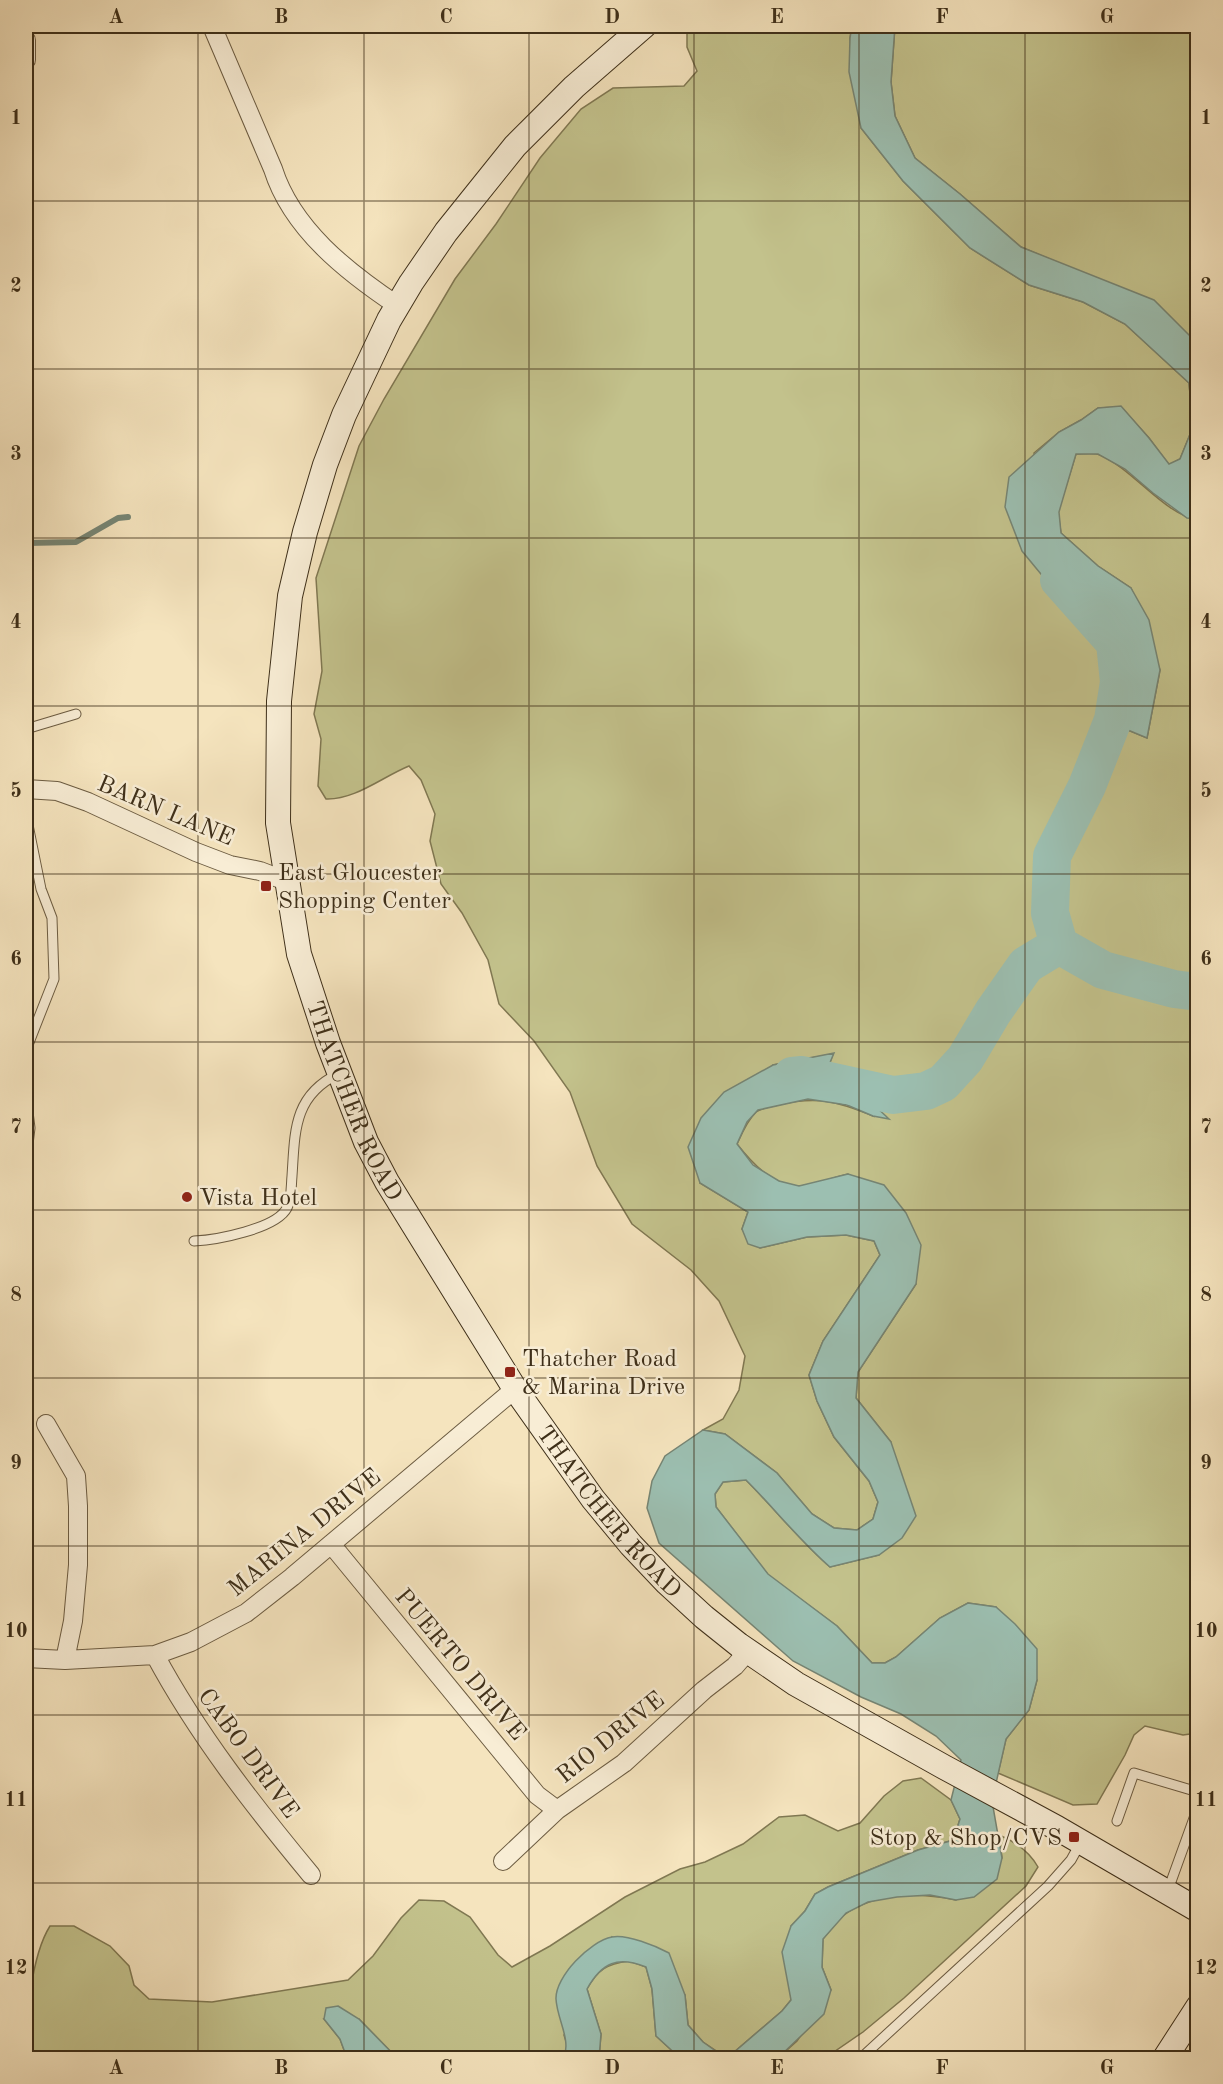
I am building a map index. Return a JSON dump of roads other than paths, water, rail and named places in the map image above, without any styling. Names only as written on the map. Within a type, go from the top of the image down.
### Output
[{"type":"main road","name":"THATCHER ROAD","points":[[644,26],[574,87],[515,146],[446,232],[398,306],[363,373],[325,465],[305,532],[290,596],[279,701],[278,823],[299,954],[328,1043],[366,1142],[387,1182],[413,1228],[515,1389],[593,1499],[631,1545],[704,1617],[796,1684],[1082,1842],[1197,1910]]},
{"type":"main road","points":[[1170,2055],[1197,2007]]},
{"type":"street","points":[[212,26],[273,169],[279,189],[295,215],[315,238],[349,270],[398,306]]},
{"type":"street","points":[[26,40],[26,60]]},
{"type":"street","name":"BARN LANE","points":[[26,789],[57,791],[88,802],[196,852],[230,865],[260,871],[286,881]]},
{"type":"street","name":"MARINA DRIVE","points":[[26,1658],[65,1660],[155,1655],[191,1642],[246,1613],[515,1389]]},
{"type":"street","points":[[46,1424],[76,1476],[78,1565],[65,1660]]},
{"type":"street","name":"PUERTO DRIVE","points":[[331,1544],[537,1795],[557,1810]]},
{"type":"street","name":"RIO DRIVE","points":[[503,1862],[557,1810],[624,1763],[704,1690],[735,1666],[748,1651]]},
{"type":"street","name":"CABO DRIVE","points":[[155,1655],[177,1695],[209,1744],[252,1803],[310,1875]]},
{"type":"lane","points":[[26,729],[76,714]]},
{"type":"lane","points":[[26,815],[41,889],[52,918],[54,979],[28,1045],[26,1058]]},
{"type":"lane","points":[[194,1241],[261,1227],[280,1216],[287,1208],[291,1194],[294,1138],[302,1108],[312,1091],[322,1082],[340,1073]]},
{"type":"lane","points":[[26,1096],[30,1128],[26,1160]]},
{"type":"lane","points":[[1117,1821],[1134,1773],[1197,1792]]},
{"type":"lane","points":[[1167,1892],[1197,1807]]},
{"type":"lane","points":[[861,2058],[1048,1886],[1071,1860],[1082,1842]]},
{"type":"waterway","points":[[26,543],[76,542],[118,518],[128,517]]},
{"type":"waterway","points":[[1059,580],[1115,643],[1119,682],[1113,720],[1087,786],[1052,856],[1050,913],[1059,945],[1103,970],[1174,989],[1198,992]]},
{"type":"waterway","points":[[792,1076],[802,1075],[893,1095],[926,1091],[943,1083],[965,1059],[993,1012],[1026,965],[1059,945]]},
{"type":"place","name":"East Gloucester Shopping Center","points":[[266,886]]},
{"type":"place","name":"Vista Hotel","points":[[187,1197]]},
{"type":"place","name":"Thatcher Road & Marina Drive","points":[[510,1372]]},
{"type":"place","name":"Stop & Shop/CVS","points":[[1074,1837]]}]
